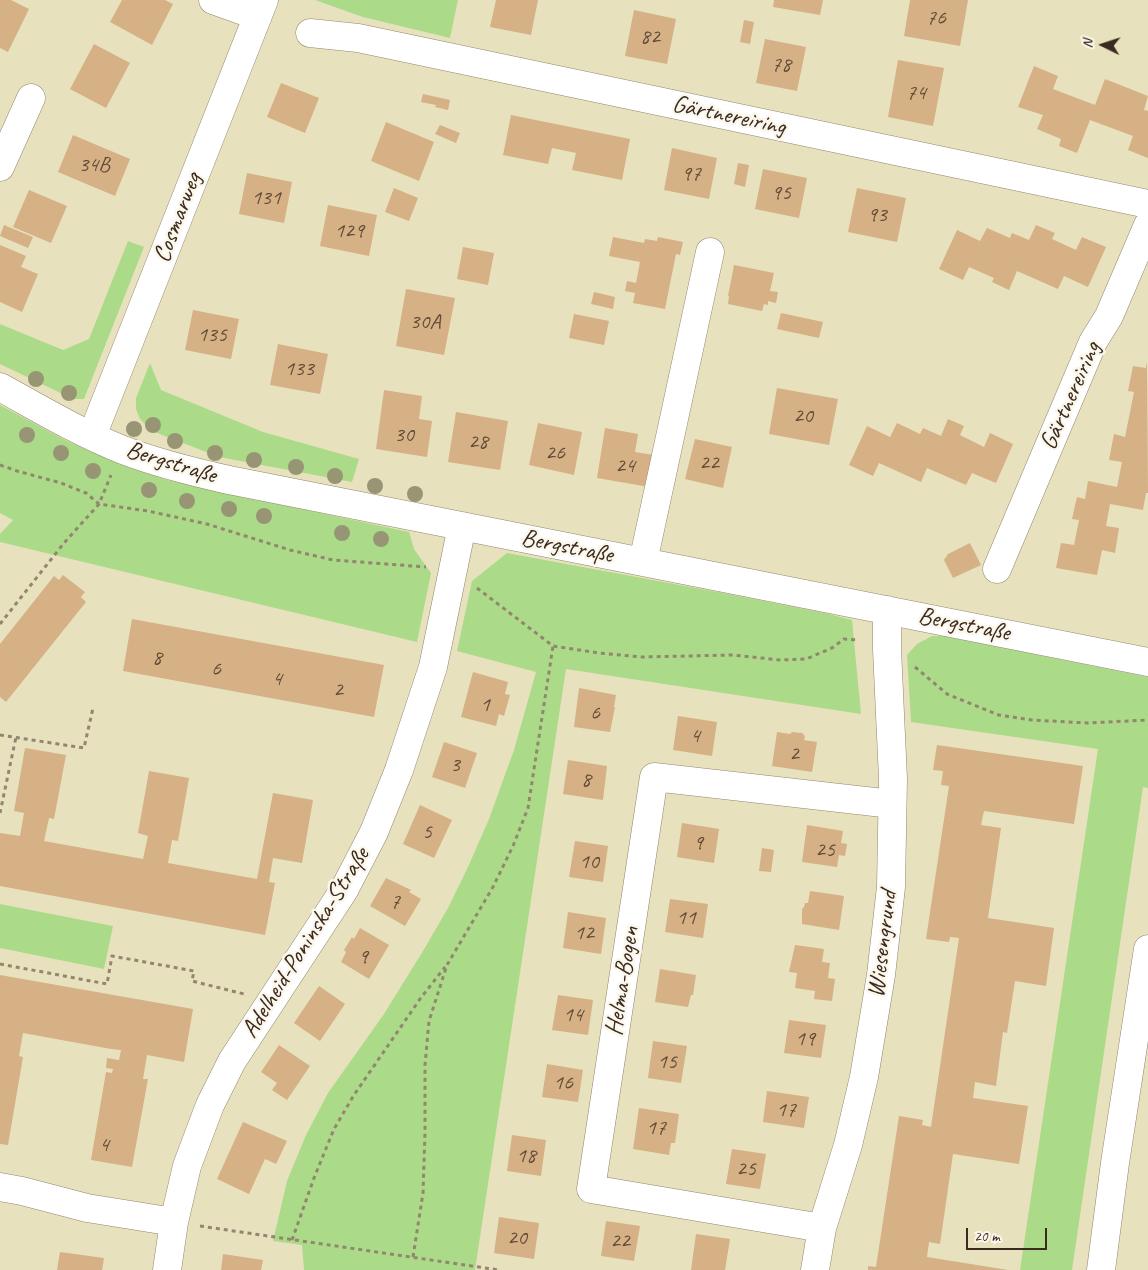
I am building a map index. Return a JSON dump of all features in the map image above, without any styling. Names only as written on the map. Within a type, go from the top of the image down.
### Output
[{"type":"street","points":[[214,0],[261,8]]},
{"type":"street","name":"Cosmarweg","points":[[92,436],[261,8]]},
{"type":"street","name":"Gärtnereiring","points":[[310,33],[358,38],[1148,204]]},
{"type":"street","points":[[0,167],[31,98]]},
{"type":"street","name":"Gärtnereiring","points":[[997,569],[1093,342],[1109,316],[1148,225]]},
{"type":"street","points":[[642,562],[710,252]]},
{"type":"street","name":"Bergstraße","points":[[0,387],[92,436],[123,450],[170,466],[229,480],[1148,662]]},
{"type":"street","name":"Adelheid-Poninska-Straße","points":[[167,1270],[174,1222],[187,1166],[210,1105],[232,1061],[320,930],[344,890],[374,832],[400,770],[433,667],[462,526]]},
{"type":"street","name":"Wiesengrund","points":[[815,1270],[822,1228],[848,1144],[864,1078],[881,975],[891,887],[892,779],[887,610]]},
{"type":"street","name":"Helma-Bogen","points":[[822,1228],[591,1189],[654,777],[892,804]]},
{"type":"street","points":[[1101,1270],[1115,1163],[1148,949]]},
{"type":"street","points":[[0,1188],[22,1191],[87,1208],[174,1222]]},
{"type":"path","points":[[0,465],[17,472],[61,482],[86,493],[99,504],[148,511],[207,524],[290,550],[333,560],[431,567],[453,571],[553,646],[599,654],[642,657],[733,654],[780,660],[806,659],[832,648],[844,639],[861,640]]},
{"type":"path","points":[[0,624],[64,543],[99,504],[113,471]]},
{"type":"path","points":[[292,1240],[334,1129],[359,1087],[420,999],[447,965],[493,887],[513,846],[528,808],[553,646]]},
{"type":"path","points":[[912,664],[947,694],[999,715],[1032,720],[1088,723],[1148,720]]},
{"type":"path","points":[[0,735],[84,748],[93,708]]},
{"type":"path","points":[[0,813],[16,737]]},
{"type":"path","points":[[0,964],[107,984],[112,956],[194,971],[192,980],[271,1001]]},
{"type":"path","points":[[413,1257],[423,1193],[425,1065],[429,1020],[447,965]]},
{"type":"path","points":[[174,1222],[499,1270]]},
{"type":"green space","points":[[315,0],[458,0],[450,38],[363,17]]},
{"type":"green space","points":[[128,241],[144,247],[84,399],[73,399],[0,364],[0,324],[63,350],[89,339]]},
{"type":"green space","points":[[150,363],[161,390],[263,432],[359,459],[352,482],[219,457],[152,431],[140,419],[136,409],[136,398]]},
{"type":"green space","points":[[0,405],[65,440],[112,461],[167,480],[409,532],[414,549],[431,573],[417,642],[0,542],[0,534],[13,520],[0,513]]},
{"type":"green space","points":[[507,553],[723,593],[852,620],[861,714],[566,669],[475,1270],[304,1270],[302,1245],[273,1241],[287,1181],[306,1135],[328,1093],[384,1014],[448,908],[489,819],[514,750],[536,672],[457,651],[472,581]]},
{"type":"green space","points":[[932,636],[944,636],[1148,677],[1148,788],[1143,787],[1072,1270],[1020,1270],[1098,749],[911,722],[907,655],[917,644]]},
{"type":"green space","points":[[0,904],[113,926],[104,969],[0,948]]},
{"type":"building","points":[[0,0],[11,0],[29,9],[8,52],[0,48]]},
{"type":"building","points":[[122,0],[165,0],[173,4],[152,45],[110,22]]},
{"type":"building","points":[[496,0],[538,0],[531,35],[490,27]]},
{"type":"building","points":[[774,0],[823,0],[820,15],[773,7]]},
{"type":"building","points":[[910,0],[968,0],[960,46],[904,36]]},
{"type":"building","points":[[634,10],[676,19],[667,64],[625,56]]},
{"type":"building","points":[[744,20],[754,22],[750,44],[740,42]]},
{"type":"building","points":[[765,39],[806,47],[797,91],[756,83]]},
{"type":"building","points":[[94,44],[130,63],[106,108],[70,89]]},
{"type":"building","points":[[898,60],[944,68],[933,126],[888,117]]},
{"type":"building","points":[[1034,66],[1058,76],[1053,89],[1095,105],[1105,79],[1148,96],[1144,110],[1148,111],[1148,158],[1128,150],[1133,136],[1090,120],[1077,153],[1059,146],[1061,139],[1037,129],[1043,115],[1018,107]]},
{"type":"building","points":[[281,83],[319,98],[305,133],[267,117]]},
{"type":"building","points":[[423,94],[450,100],[448,110],[421,102]]},
{"type":"building","points":[[511,115],[630,139],[622,180],[572,170],[576,153],[552,148],[548,164],[503,155]]},
{"type":"building","points":[[386,122],[434,142],[419,181],[371,161]]},
{"type":"building","points":[[440,125],[460,133],[456,143],[435,134]]},
{"type":"building","points":[[73,135],[130,159],[115,196],[58,172]]},
{"type":"building","points":[[672,148],[717,158],[709,199],[664,190]]},
{"type":"building","points":[[738,163],[749,165],[745,187],[734,184]]},
{"type":"building","points":[[763,169],[807,178],[799,218],[755,209]]},
{"type":"building","points":[[247,173],[292,182],[284,223],[239,214]]},
{"type":"building","points":[[394,188],[418,198],[409,221],[385,212]]},
{"type":"building","points":[[857,188],[906,198],[897,242],[848,232]]},
{"type":"building","points":[[29,190],[67,206],[51,243],[13,227]]},
{"type":"building","points":[[328,205],[377,215],[369,256],[320,246]]},
{"type":"building","points":[[4,225],[33,237],[28,248],[0,236]]},
{"type":"building","points":[[1036,225],[1055,233],[1052,239],[1076,250],[1082,237],[1106,247],[1088,287],[1064,276],[1058,289],[1017,271],[1009,290],[992,282],[994,278],[969,267],[963,280],[939,269],[957,230],[980,241],[987,228],[1010,238],[1012,233],[1029,240]]},
{"type":"building","points":[[613,237],[644,243],[645,239],[657,241],[658,237],[683,242],[680,255],[676,254],[665,309],[633,303],[635,293],[625,291],[627,281],[636,283],[640,262],[609,256]]},
{"type":"building","points":[[0,245],[26,256],[21,267],[38,274],[22,312],[0,302]]},
{"type":"building","points":[[463,247],[494,253],[488,285],[457,279]]},
{"type":"building","points":[[734,265],[774,273],[770,291],[778,292],[776,303],[768,301],[768,305],[764,304],[762,311],[728,304]]},
{"type":"building","points":[[406,289],[455,298],[444,355],[396,346]]},
{"type":"building","points":[[594,292],[615,297],[613,309],[591,304]]},
{"type":"building","points":[[193,310],[239,319],[231,359],[185,350]]},
{"type":"building","points":[[781,313],[823,322],[819,338],[777,329]]},
{"type":"building","points":[[574,314],[609,321],[604,345],[569,338]]},
{"type":"building","points":[[278,344],[328,354],[320,394],[270,385]]},
{"type":"building","points":[[1147,361],[1148,493],[1146,493],[1143,510],[1110,504],[1106,526],[1119,528],[1115,553],[1102,550],[1097,575],[1056,568],[1061,543],[1074,545],[1079,520],[1072,519],[1077,497],[1085,499],[1088,481],[1117,487],[1122,462],[1109,460],[1114,434],[1125,437],[1134,392],[1128,391],[1133,366],[1146,368]]},
{"type":"building","points":[[777,388],[838,399],[829,445],[769,434]]},
{"type":"building","points":[[384,390],[422,396],[419,419],[432,421],[427,457],[376,449]]},
{"type":"building","points":[[456,412],[508,421],[500,470],[448,462]]},
{"type":"building","points":[[948,419],[964,426],[960,435],[984,447],[990,433],[1013,444],[996,483],[972,473],[966,485],[927,468],[921,482],[879,463],[873,476],[849,465],[867,426],[890,437],[897,423],[920,434],[923,428],[941,436]]},
{"type":"building","points":[[538,423],[582,432],[574,475],[529,465]]},
{"type":"building","points":[[605,428],[638,434],[635,452],[654,455],[649,487],[597,478]]},
{"type":"building","points":[[695,439],[732,447],[723,488],[685,479]]},
{"type":"building","points":[[970,543],[981,565],[953,578],[944,560],[948,554]]},
{"type":"building","points":[[63,575],[85,592],[81,597],[86,602],[6,702],[0,697],[0,644],[54,576],[59,580]]},
{"type":"building","points":[[132,619],[384,665],[374,717],[123,671]]},
{"type":"building","points":[[473,672],[508,682],[505,694],[510,695],[504,716],[499,714],[496,726],[461,717]]},
{"type":"building","points":[[579,688],[616,695],[610,732],[574,727]]},
{"type":"building","points":[[678,716],[717,722],[712,756],[673,750]]},
{"type":"building","points":[[777,732],[802,733],[805,736],[804,740],[817,742],[812,772],[772,766]]},
{"type":"building","points":[[444,742],[477,753],[465,788],[432,777]]},
{"type":"building","points":[[937,745],[1083,766],[1074,824],[984,811],[981,825],[1001,828],[988,918],[1054,928],[1046,986],[1015,981],[1007,1033],[1003,1032],[996,1086],[975,1082],[973,1098],[1028,1106],[1019,1164],[953,1154],[940,1244],[929,1242],[927,1257],[1008,1270],[868,1270],[868,1266],[876,1267],[899,1116],[923,1120],[922,1125],[931,1127],[959,938],[950,937],[949,942],[926,939],[949,786],[941,785],[943,771],[933,770]]},
{"type":"building","points":[[25,748],[66,755],[54,819],[49,818],[44,841],[143,859],[148,836],[138,833],[149,771],[189,778],[178,841],[172,840],[168,863],[257,879],[273,793],[313,800],[302,863],[273,858],[269,882],[275,883],[265,935],[0,886],[0,833],[20,836],[24,813],[14,811]]},
{"type":"building","points":[[568,760],[607,766],[603,800],[563,794]]},
{"type":"building","points":[[420,805],[452,820],[434,858],[403,844]]},
{"type":"building","points":[[682,823],[719,829],[714,863],[677,857]]},
{"type":"building","points":[[807,825],[843,831],[841,843],[847,844],[845,856],[839,855],[837,867],[802,862]]},
{"type":"building","points":[[575,841],[608,846],[603,882],[569,877]]},
{"type":"building","points":[[762,848],[774,850],[771,872],[759,871]]},
{"type":"building","points":[[386,878],[411,890],[409,892],[421,899],[405,926],[370,906]]},
{"type":"building","points":[[810,891],[844,896],[839,930],[802,924],[802,909],[805,903],[808,903]]},
{"type":"building","points":[[670,899],[708,904],[703,938],[665,932]]},
{"type":"building","points":[[568,912],[606,918],[601,954],[563,948]]},
{"type":"building","points":[[360,928],[389,945],[369,979],[341,962],[346,952],[344,950],[352,937],[354,939]]},
{"type":"building","points":[[795,945],[824,949],[822,962],[830,963],[828,978],[835,979],[832,1001],[814,999],[815,991],[795,988],[797,973],[789,972]]},
{"type":"building","points":[[660,969],[696,975],[693,995],[691,995],[688,1007],[655,1002]]},
{"type":"building","points":[[0,975],[193,1009],[184,1062],[147,1055],[143,1079],[148,1079],[132,1167],[91,1160],[106,1072],[112,1073],[113,1069],[106,1068],[107,1058],[119,1060],[121,1050],[23,1033],[19,1056],[23,1057],[8,1145],[0,1144]]},
{"type":"building","points":[[319,986],[345,1004],[320,1041],[294,1023]]},
{"type":"building","points":[[558,995],[593,1000],[588,1035],[552,1030]]},
{"type":"building","points":[[789,1020],[826,1025],[821,1058],[784,1053]]},
{"type":"building","points":[[653,1041],[687,1046],[681,1083],[648,1078]]},
{"type":"building","points":[[279,1045],[310,1066],[287,1100],[272,1090],[277,1083],[261,1072]]},
{"type":"building","points":[[547,1064],[583,1070],[578,1102],[542,1097]]},
{"type":"building","points":[[767,1091],[809,1097],[804,1128],[763,1122]]},
{"type":"building","points":[[639,1108],[679,1114],[675,1143],[671,1143],[669,1155],[633,1149]]},
{"type":"building","points":[[243,1122],[287,1141],[276,1164],[265,1159],[249,1194],[217,1179]]},
{"type":"building","points":[[512,1135],[546,1140],[541,1176],[507,1171]]},
{"type":"building","points":[[732,1149],[766,1154],[760,1189],[726,1184]]},
{"type":"building","points":[[499,1217],[539,1223],[534,1259],[494,1253]]},
{"type":"building","points":[[606,1221],[640,1226],[634,1261],[601,1256]]},
{"type":"building","points":[[696,1234],[730,1239],[725,1270],[691,1270]]},
{"type":"building","points":[[60,1252],[104,1258],[102,1270],[57,1270]]},
{"type":"building","points":[[223,1254],[263,1260],[261,1270],[221,1270]]}]
